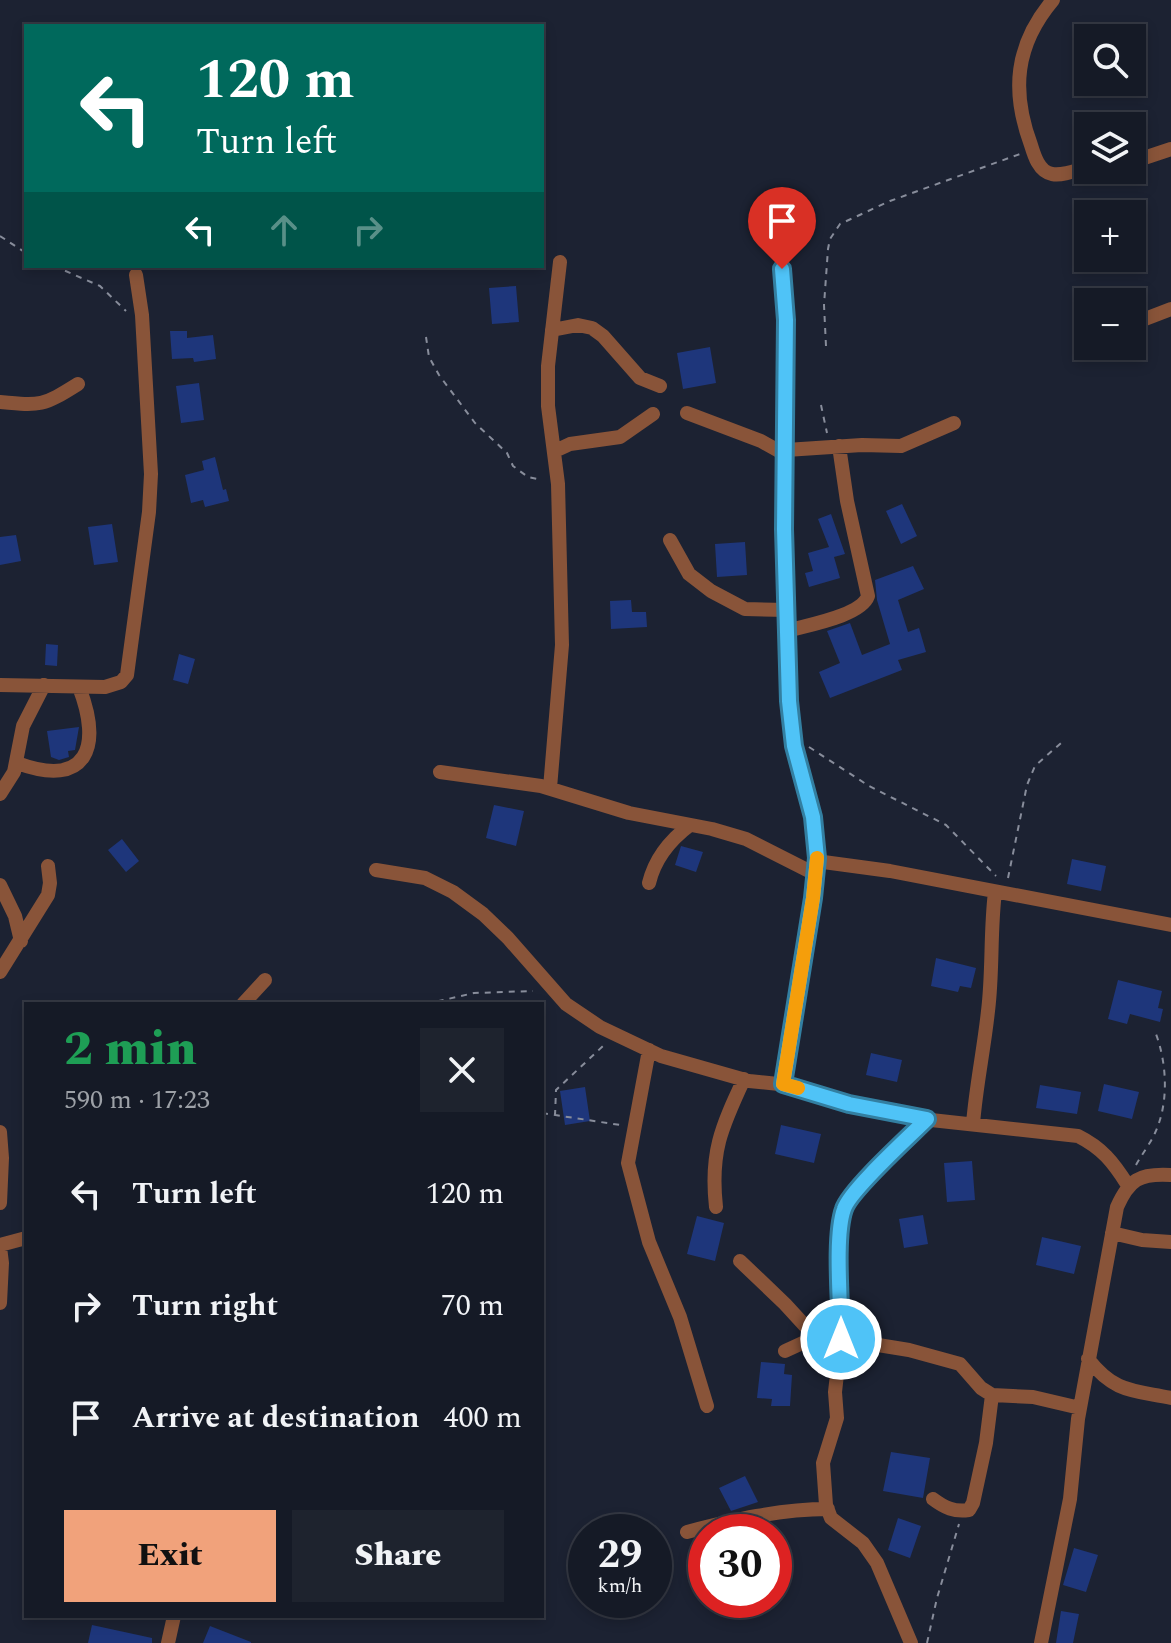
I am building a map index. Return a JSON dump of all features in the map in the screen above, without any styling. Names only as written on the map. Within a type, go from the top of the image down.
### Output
[{"type":"street","points":[[1053,0],[1032,29],[1017,81],[1020,107],[1032,148],[1043,170],[1051,174],[1074,171]]},
{"type":"street","points":[[1146,157],[1171,149]]},
{"type":"street","points":[[550,788],[562,645],[558,484],[548,406],[548,366],[560,262]]},
{"type":"street","points":[[782,269],[786,320],[784,529],[789,701],[793,736],[813,817],[816,867],[783,1084]]},
{"type":"street","points":[[0,685],[105,687],[121,682],[127,675],[150,486],[142,324],[136,275]]},
{"type":"street","points":[[1146,319],[1171,309]]},
{"type":"street","points":[[552,330],[578,325],[592,328],[640,378],[660,386]]},
{"type":"street","points":[[0,402],[33,406],[45,404],[78,384]]},
{"type":"street","points":[[687,413],[786,453],[834,446],[901,446],[954,423]]},
{"type":"street","points":[[555,451],[570,444],[620,437],[653,414]]},
{"type":"street","points":[[787,631],[845,614],[866,602],[868,596],[834,446]]},
{"type":"street","points":[[670,540],[689,574],[711,591],[745,609],[787,610]]},
{"type":"street","points":[[0,794],[17,763],[23,726],[44,685]]},
{"type":"street","points":[[17,763],[36,770],[50,770],[75,765],[85,758],[89,747],[89,718],[79,687]]},
{"type":"street","points":[[440,772],[550,788],[629,813],[746,839],[816,867],[890,871],[1171,925]]},
{"type":"street","points":[[649,883],[662,852],[690,825]]},
{"type":"street","points":[[0,972],[48,895],[48,866]]},
{"type":"street","points":[[376,870],[425,878],[453,892],[508,938],[566,1004],[616,1035],[661,1056],[744,1079],[783,1084],[849,1104],[927,1119],[1078,1136],[1110,1158],[1130,1183]]},
{"type":"street","points":[[0,885],[15,916],[21,941]]},
{"type":"street","points":[[973,1124],[988,1014],[991,924],[1005,892]]},
{"type":"street","points":[[245,1002],[265,980]]},
{"type":"street","points":[[649,1050],[628,1163],[649,1242],[680,1317],[707,1406]]},
{"type":"street","points":[[716,1207],[712,1174],[717,1146],[744,1079]]},
{"type":"street","points":[[911,1643],[877,1563],[863,1543],[831,1518],[823,1463],[837,1418],[835,1392],[841,1339],[840,1240],[844,1207],[927,1119]]},
{"type":"street","points":[[0,1132],[0,1203]]},
{"type":"street","points":[[1041,1643],[1070,1499],[1080,1408],[1117,1207],[1130,1183],[1140,1178],[1171,1175]]},
{"type":"street","points":[[1112,1233],[1171,1242]]},
{"type":"street","points":[[0,1303],[0,1246],[24,1237]]},
{"type":"street","points":[[740,1261],[818,1340]]},
{"type":"street","points":[[785,1351],[799,1343],[841,1339],[950,1359],[960,1364],[981,1388],[992,1395],[1033,1397],[1080,1408]]},
{"type":"street","points":[[1088,1359],[1101,1376],[1118,1388],[1171,1398]]},
{"type":"street","points":[[933,1499],[944,1507],[969,1510],[976,1493],[986,1443],[992,1395]]},
{"type":"street","points":[[687,1532],[748,1518],[804,1509],[828,1509]]},
{"type":"street","points":[[168,1643],[174,1618]]},
{"type":"path","points":[[826,346],[824,305],[828,249],[830,239],[840,224],[890,201],[1032,148]]},
{"type":"path","points":[[0,236],[24,252]]},
{"type":"path","points":[[59,268],[100,286],[142,324]]},
{"type":"path","points":[[426,337],[429,357],[439,375],[475,423],[507,453],[513,466],[528,477],[558,484]]},
{"type":"path","points":[[821,405],[834,446]]},
{"type":"path","points":[[793,736],[869,786],[946,825],[966,843],[1005,892]]},
{"type":"path","points":[[1005,892],[1027,785],[1035,766],[1061,743]]},
{"type":"path","points":[[435,1002],[474,993],[554,990]]},
{"type":"path","points":[[1130,1183],[1137,1163],[1161,1119],[1166,1070],[1156,1034]]},
{"type":"path","points":[[555,1116],[556,1090],[616,1035]]},
{"type":"path","points":[[1166,1070],[1171,1068]]},
{"type":"path","points":[[544,1113],[633,1127]]},
{"type":"path","points":[[927,1643],[963,1511]]},
{"type":"building","points":[[516,286],[519,322],[492,324],[489,288]]},
{"type":"building","points":[[170,331],[187,331],[187,338],[213,335],[216,359],[194,362],[193,358],[172,359]]},
{"type":"building","points":[[710,347],[716,383],[683,389],[677,353]]},
{"type":"building","points":[[199,383],[204,420],[181,423],[176,386]]},
{"type":"building","points":[[215,457],[229,501],[205,507],[203,500],[191,503],[185,475],[204,470],[202,461]]},
{"type":"building","points":[[902,504],[917,536],[901,544],[886,511]]},
{"type":"building","points":[[831,514],[845,554],[834,557],[840,578],[809,587],[805,573],[813,571],[808,553],[829,547],[818,519]]},
{"type":"building","points":[[112,524],[118,562],[94,565],[88,527]]},
{"type":"building","points":[[16,535],[21,561],[0,565],[0,537]]},
{"type":"building","points":[[745,542],[747,575],[717,577],[715,544]]},
{"type":"building","points":[[913,566],[924,589],[898,600],[908,632],[919,628],[926,652],[898,660],[902,670],[830,698],[819,672],[840,663],[827,631],[850,623],[862,655],[890,644],[877,600],[875,580]]},
{"type":"building","points":[[631,600],[632,612],[646,612],[647,627],[611,629],[610,601]]},
{"type":"building","points":[[46,644],[58,645],[57,666],[45,665]]},
{"type":"building","points":[[179,654],[195,659],[188,684],[173,680]]},
{"type":"building","points":[[79,727],[75,750],[68,751],[69,757],[59,760],[51,757],[47,731]]},
{"type":"building","points":[[494,805],[524,811],[516,846],[486,838]]},
{"type":"building","points":[[122,839],[139,861],[126,872],[108,850]]},
{"type":"building","points":[[681,846],[703,852],[696,872],[675,865]]},
{"type":"building","points":[[1072,859],[1106,866],[1101,891],[1067,884]]},
{"type":"building","points":[[936,958],[976,968],[971,988],[960,986],[958,992],[931,986]]},
{"type":"building","points":[[1118,980],[1162,991],[1158,1008],[1163,1009],[1160,1022],[1130,1014],[1127,1024],[1108,1019]]},
{"type":"building","points":[[871,1053],[902,1060],[897,1082],[866,1075]]},
{"type":"building","points":[[1104,1084],[1139,1092],[1132,1119],[1098,1111]]},
{"type":"building","points":[[1040,1085],[1081,1092],[1077,1114],[1036,1108]]},
{"type":"building","points":[[585,1087],[590,1121],[565,1125],[560,1091]]},
{"type":"building","points":[[781,1125],[821,1134],[814,1163],[775,1154]]},
{"type":"building","points":[[972,1161],[975,1200],[947,1202],[944,1163]]},
{"type":"building","points":[[923,1215],[928,1244],[904,1248],[899,1219]]},
{"type":"building","points":[[697,1216],[724,1223],[715,1261],[687,1254]]},
{"type":"building","points":[[1042,1237],[1081,1246],[1074,1274],[1036,1265]]},
{"type":"building","points":[[761,1362],[785,1364],[784,1374],[792,1375],[790,1406],[771,1406],[772,1399],[757,1398]]},
{"type":"building","points":[[891,1452],[930,1458],[923,1498],[883,1491]]},
{"type":"building","points":[[745,1476],[758,1502],[731,1511],[719,1488]]},
{"type":"building","points":[[898,1518],[921,1526],[910,1558],[888,1550]]},
{"type":"building","points":[[1074,1548],[1098,1555],[1086,1592],[1063,1585]]},
{"type":"building","points":[[1061,1611],[1079,1614],[1073,1643],[1056,1643]]},
{"type":"building","points":[[92,1625],[152,1638],[152,1643],[88,1643]]},
{"type":"building","points":[[210,1626],[251,1642],[251,1643],[203,1643]]},
{"type":"slow traffic","points":[[798,1088],[783,1084],[817,858]]},
{"type":"route","points":[[782,269],[786,320],[784,529],[789,701],[794,746],[813,817],[817,858],[783,1084],[849,1104],[927,1119],[844,1207],[840,1240],[841,1339]]}]
